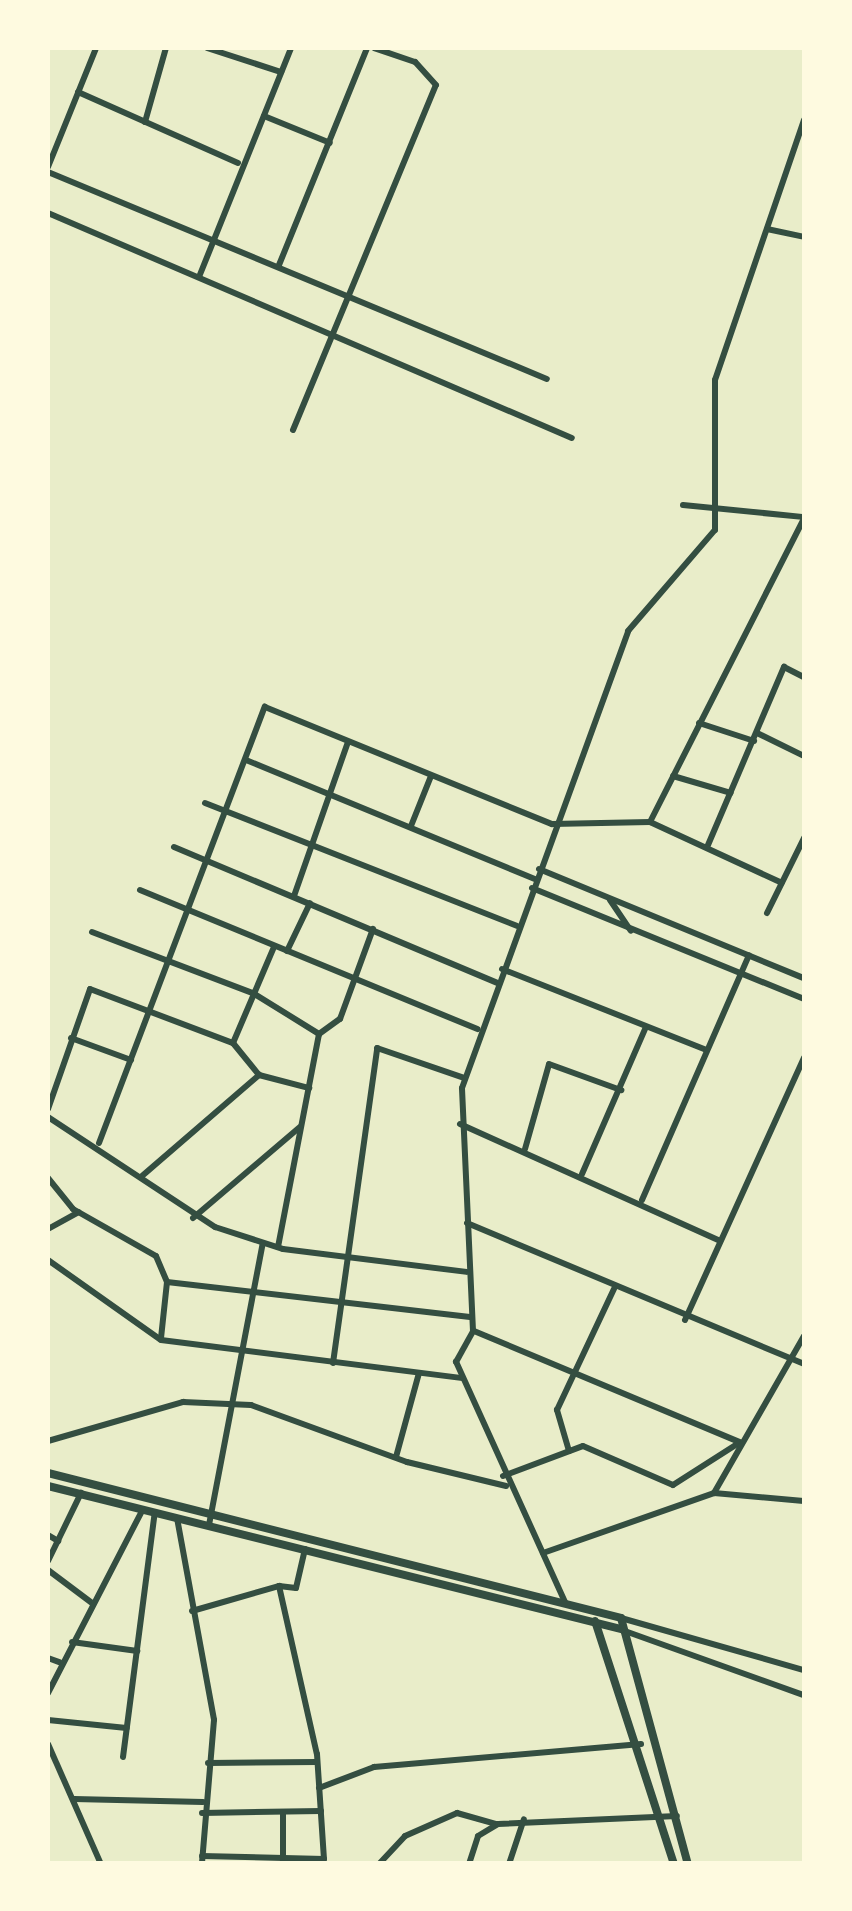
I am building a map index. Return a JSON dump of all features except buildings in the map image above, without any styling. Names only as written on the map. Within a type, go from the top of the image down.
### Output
[{"type":"street","points":[[96,48],[48,169],[547,379]]},
{"type":"street","points":[[145,122],[166,48]]},
{"type":"street","points":[[207,48],[282,72]]},
{"type":"street","points":[[200,277],[238,163],[264,116],[291,48]]},
{"type":"street","points":[[279,265],[371,48],[415,62],[436,85],[293,430]]},
{"type":"street","points":[[78,92],[238,163]]},
{"type":"street","points":[[264,116],[330,144]]},
{"type":"street","points":[[565,1602],[507,1486],[456,1362],[473,1331],[466,1272],[467,1222],[460,1124],[464,1078],[552,824],[628,631],[703,554],[717,507],[713,392],[804,120]]},
{"type":"street","points":[[48,213],[200,277],[332,340],[572,438]]},
{"type":"street","points":[[767,228],[804,237]]},
{"type":"street","points":[[650,822],[804,518],[683,505]]},
{"type":"street","points":[[708,845],[784,667],[804,677]]},
{"type":"street","points":[[99,1142],[265,707],[552,824],[650,822],[708,845],[782,883]]},
{"type":"street","points":[[700,723],[756,737],[804,756]]},
{"type":"street","points":[[294,896],[348,742]]},
{"type":"street","points":[[246,760],[411,826],[740,979],[804,999]]},
{"type":"street","points":[[411,826],[432,776]]},
{"type":"street","points":[[673,776],[731,793]]},
{"type":"street","points":[[204,803],[517,926]]},
{"type":"street","points":[[767,913],[804,838]]},
{"type":"street","points":[[174,847],[497,983]]},
{"type":"street","points":[[539,869],[804,978]]},
{"type":"street","points":[[140,890],[478,1029]]},
{"type":"street","points":[[608,898],[632,932]]},
{"type":"street","points":[[286,952],[310,903]]},
{"type":"street","points":[[278,1248],[319,1034],[340,1019],[373,929]]},
{"type":"street","points":[[92,932],[253,993],[319,1034]]},
{"type":"street","points":[[233,1043],[274,947]]},
{"type":"street","points":[[642,1200],[749,955]]},
{"type":"street","points":[[502,969],[707,1050]]},
{"type":"street","points":[[48,1108],[90,988],[233,1043],[259,1074],[308,1088]]},
{"type":"street","points":[[582,1174],[646,1029]]},
{"type":"street","points":[[70,1038],[130,1060]]},
{"type":"street","points":[[333,1363],[345,1255],[377,1048],[464,1078]]},
{"type":"street","points":[[686,1320],[804,1058]]},
{"type":"street","points":[[524,1149],[549,1064],[621,1090]]},
{"type":"street","points":[[142,1176],[259,1074]]},
{"type":"street","points":[[48,1117],[99,1142],[194,1218],[278,1248],[466,1272]]},
{"type":"street","points":[[460,1124],[642,1200],[719,1240]]},
{"type":"street","points":[[194,1218],[301,1126]]},
{"type":"street","points":[[48,1178],[79,1212],[156,1256],[167,1282],[161,1340]]},
{"type":"street","points":[[48,1229],[79,1212]]},
{"type":"street","points":[[467,1222],[686,1320],[804,1364]]},
{"type":"street","points":[[208,1525],[248,1352],[253,1292],[263,1242]]},
{"type":"street","points":[[48,1260],[161,1340],[463,1378]]},
{"type":"street","points":[[167,1282],[470,1318]]},
{"type":"street","points":[[569,1452],[557,1410],[614,1289]]},
{"type":"street","points":[[473,1331],[740,1442]]},
{"type":"street","points":[[714,1493],[804,1336]]},
{"type":"street","points":[[396,1457],[419,1373]]},
{"type":"street","points":[[48,1441],[183,1402],[237,1403],[340,1430],[396,1457],[507,1486]]},
{"type":"street","points":[[503,1476],[583,1446],[673,1485],[740,1442]]},
{"type":"street","points":[[48,1473],[214,1509],[565,1602],[621,1630],[804,1695]]},
{"type":"street","points":[[48,1486],[595,1616],[621,1618],[804,1670]]},
{"type":"street","points":[[542,1553],[714,1493],[804,1501]]},
{"type":"street","points":[[48,1562],[82,1494]]},
{"type":"street","points":[[48,1693],[59,1662],[143,1509]]},
{"type":"street","points":[[123,1757],[154,1512]]},
{"type":"street","points":[[177,1517],[214,1720],[201,1813],[202,1860],[324,1859],[317,1762],[278,1586]]},
{"type":"street","points":[[48,1535],[58,1541]]},
{"type":"street","points":[[192,1612],[278,1586],[296,1588],[305,1549]]},
{"type":"street","points":[[48,1570],[92,1603]]},
{"type":"street","points":[[595,1616],[641,1744],[674,1864]]},
{"type":"street","points":[[621,1618],[621,1630],[688,1864]]},
{"type":"street","points":[[72,1642],[136,1651]]},
{"type":"street","points":[[48,1658],[59,1662]]},
{"type":"street","points":[[48,1720],[127,1728]]},
{"type":"street","points":[[48,1744],[101,1864]]},
{"type":"street","points":[[319,1788],[374,1768],[641,1744]]},
{"type":"street","points":[[208,1763],[317,1762]]},
{"type":"street","points":[[74,1799],[203,1802]]},
{"type":"street","points":[[282,1812],[282,1861]]},
{"type":"street","points":[[201,1813],[321,1812]]},
{"type":"street","points":[[378,1864],[405,1836],[457,1814],[498,1824]]},
{"type":"street","points":[[469,1864],[478,1836],[498,1824],[677,1816]]},
{"type":"street","points":[[508,1864],[524,1820]]}]
